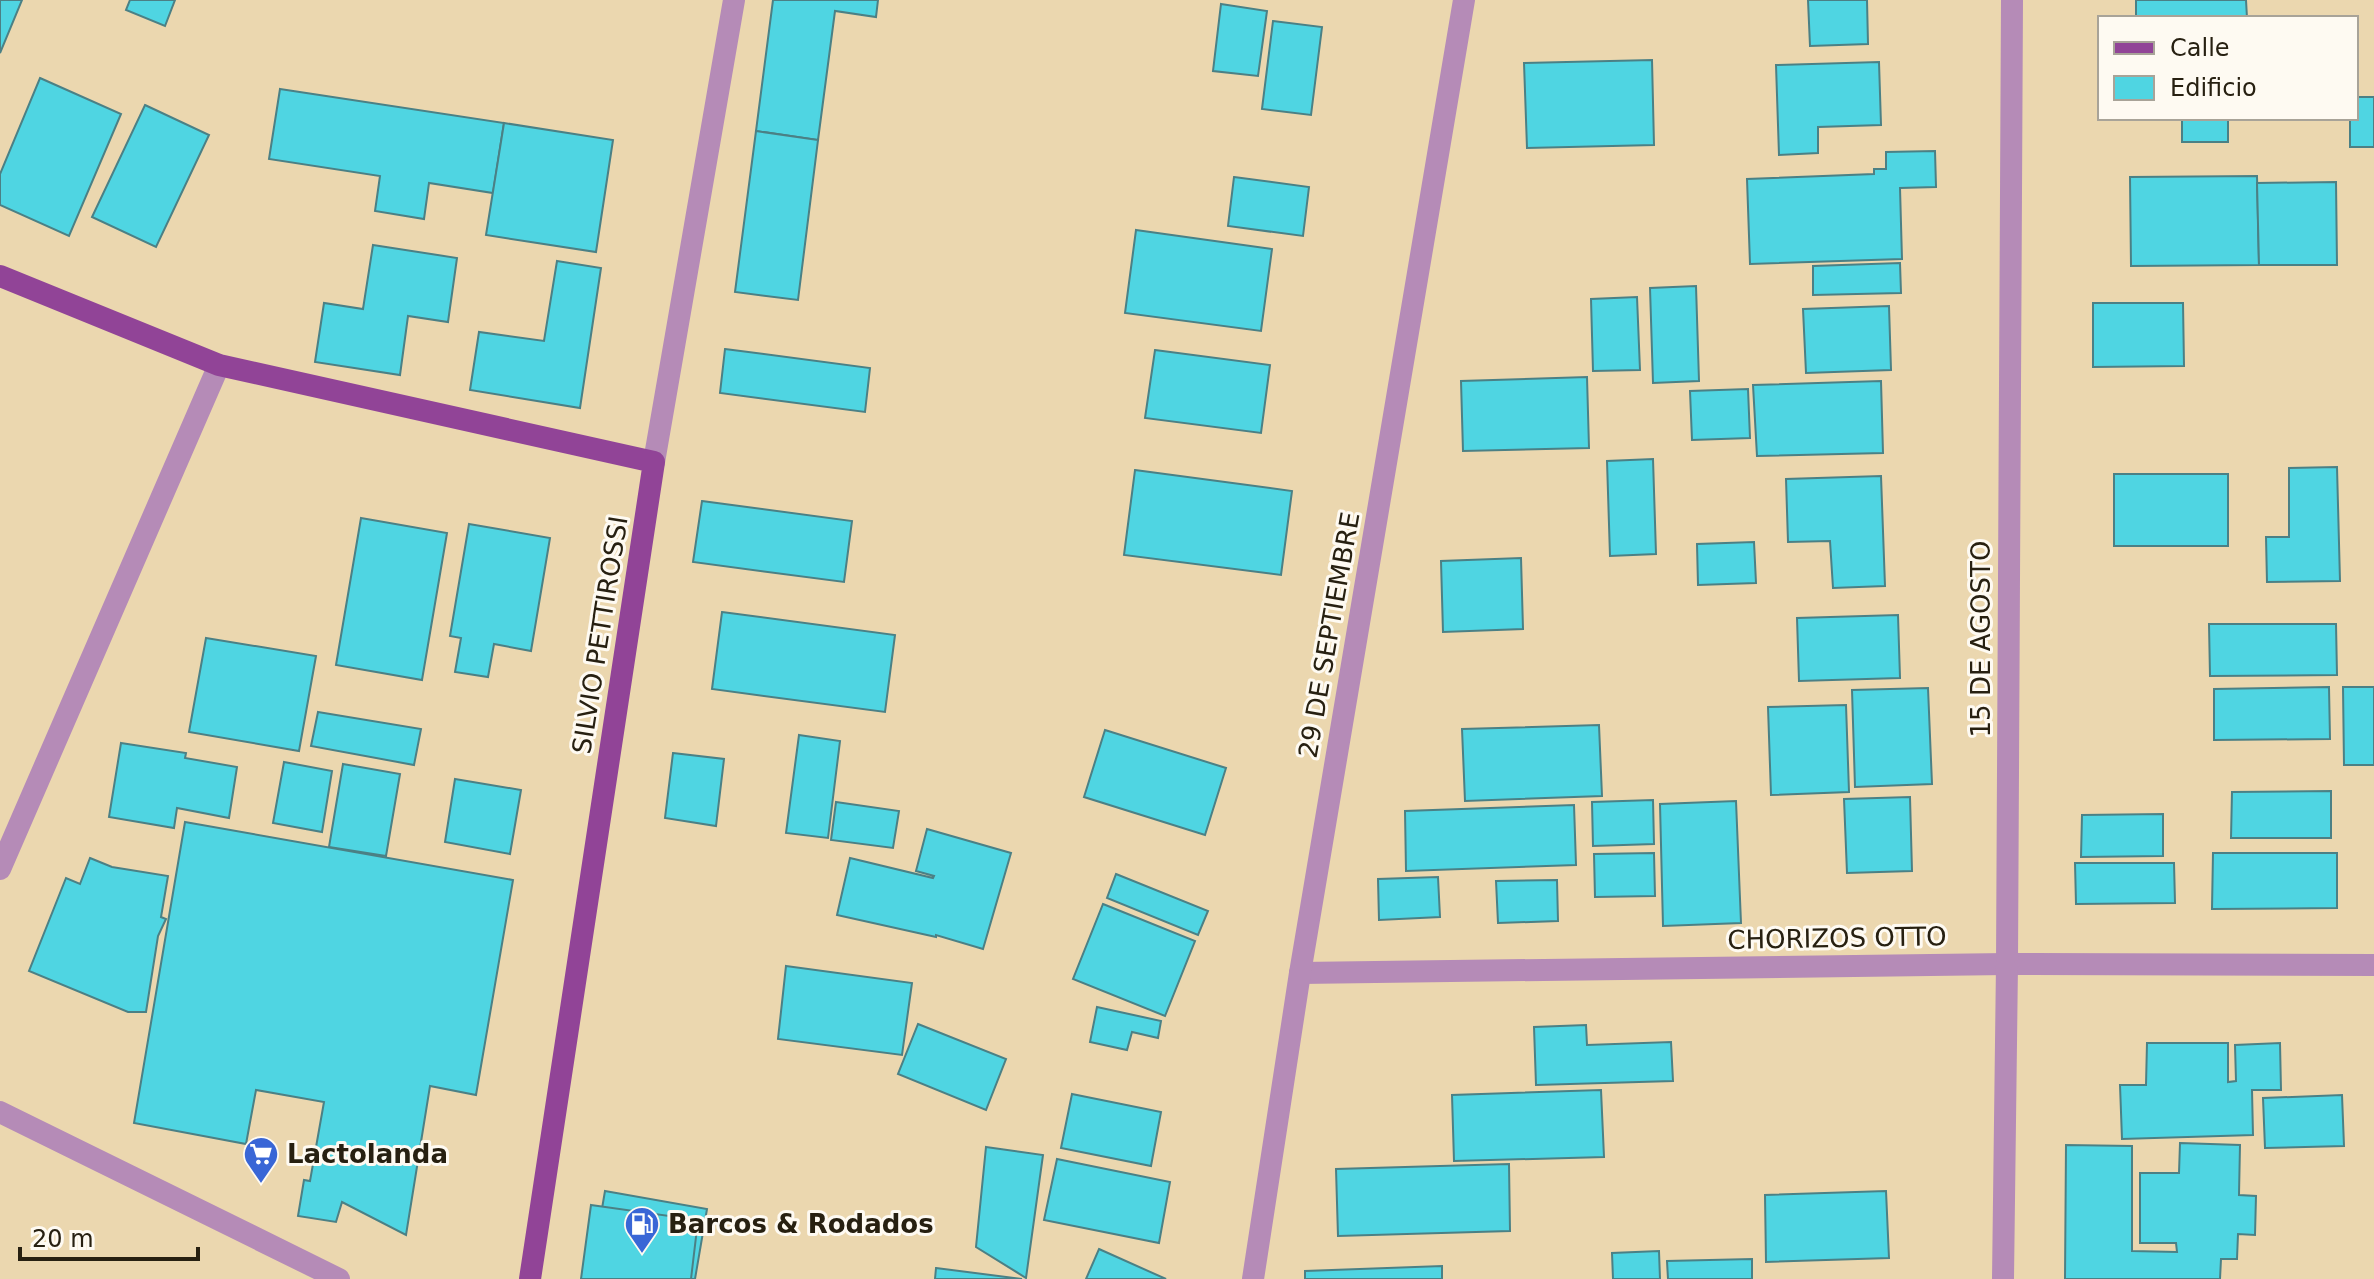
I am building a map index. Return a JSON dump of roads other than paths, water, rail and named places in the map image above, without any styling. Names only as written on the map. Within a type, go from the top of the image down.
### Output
[{"type":"main road","points":[[0,276],[219,365],[654,462]]},
{"type":"main road","name":"SILVIO PETTIROSSI","points":[[530,1279],[654,462]]},
{"type":"street","name":"SILVIO PETTIROSSI","points":[[654,462],[734,0]]},
{"type":"street","name":"29 DE SEPTIEMBRE","points":[[1253,1279],[1300,973],[1464,0]]},
{"type":"street","name":"15 DE AGOSTO","points":[[2003,1279],[2012,0]]},
{"type":"street","points":[[0,869],[219,365]]},
{"type":"street","name":"CHORIZOS OTTO","points":[[1300,973],[2007,964],[2374,965]]},
{"type":"street","points":[[0,1112],[339,1279]]},
{"type":"place","name":"Lactolanda","points":[[261,1185]]},
{"type":"place","name":"Barcos & Rodados","points":[[642,1255]]}]
